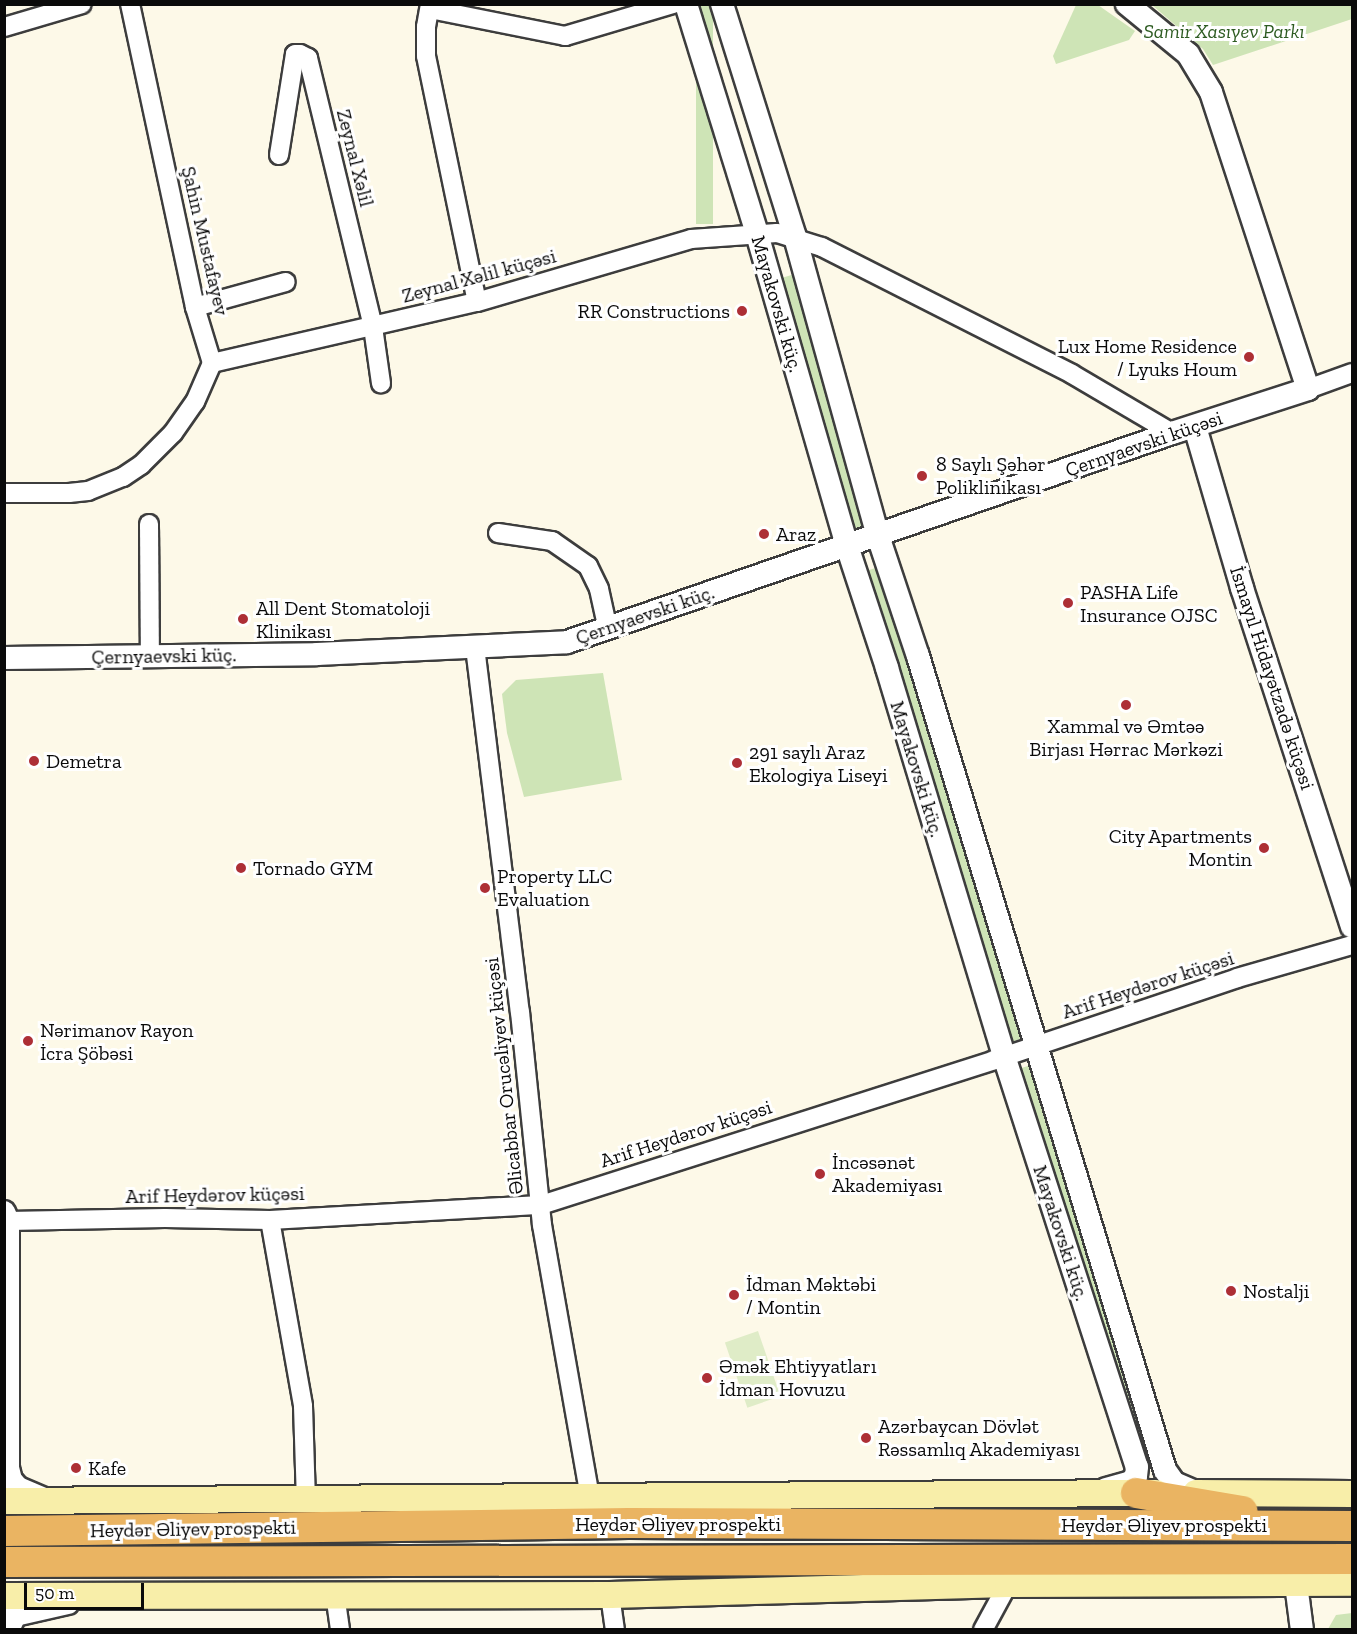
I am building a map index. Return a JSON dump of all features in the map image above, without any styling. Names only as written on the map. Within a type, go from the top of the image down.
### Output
[{"type":"highway","points":[[1136,1493],[1343,1526]]},
{"type":"highway","name":"Heydər Əliyev prospekti","points":[[4,1531],[629,1523],[1343,1526]]},
{"type":"highway","name":"Heydər Əliyev prospekti","points":[[4,1562],[1353,1559]]},
{"type":"main road","points":[[4,1501],[1136,1493],[1353,1494]]},
{"type":"main road","points":[[4,1596],[610,1595],[1008,1584],[1353,1583]]},
{"type":"street","points":[[4,27],[82,4]]},
{"type":"street","name":"Şahin Mustafayev","points":[[130,4],[195,307],[212,363]]},
{"type":"street","points":[[477,302],[426,56],[429,6],[565,36],[673,4]]},
{"type":"street","name":"Mayakovski küç.","points":[[686,4],[757,234],[847,546],[887,668],[1004,1056],[1137,1467],[1136,1476],[1131,1482],[1082,1494]]},
{"type":"street","name":"Mayakovski küç.","points":[[722,4],[795,237],[878,536],[918,656],[1165,1470],[1174,1483],[1198,1493]]},
{"type":"street","points":[[1127,4],[1188,54],[1211,92],[1308,389],[1353,373]]},
{"type":"street","name":"Zeynal Xəlil","points":[[279,155],[295,54],[300,54],[308,58],[374,327],[381,383]]},
{"type":"street","name":"Zeynal Xəlil küçəsi","points":[[212,363],[477,302],[691,240],[757,234],[795,237],[822,247],[1072,374],[1172,433]]},
{"type":"street","points":[[195,307],[286,282]]},
{"type":"street","points":[[4,493],[88,491],[123,477],[141,465],[173,433],[195,402],[212,363]]},
{"type":"street","name":"Çernyaevski küçəsi","points":[[847,546],[1172,433],[1308,389]]},
{"type":"street","name":"İsmayıl Hidayətzadə küçəsi","points":[[1195,427],[1242,588],[1353,927]]},
{"type":"street","points":[[149,524],[150,656]]},
{"type":"street","points":[[498,533],[552,541],[588,566],[599,589],[608,630]]},
{"type":"street","name":"Çernyaevski küç.","points":[[4,658],[317,654],[567,642],[608,630],[847,546]]},
{"type":"street","name":"Əlicabbar Orucəliyev küçəsi","points":[[475,647],[510,920],[542,1225],[590,1497]]},
{"type":"street","name":"Arif Heydərov küçəsi","points":[[6,1216],[270,1220],[541,1205],[1035,1046],[1237,978],[1353,945]]},
{"type":"street","points":[[6,1216],[8,1468],[11,1480],[18,1488],[47,1500]]},
{"type":"street","points":[[270,1220],[303,1406],[306,1499]]},
{"type":"street","points":[[983,1629],[1008,1584]]},
{"type":"street","points":[[1296,1584],[1302,1629]]},
{"type":"street","points":[[335,1594],[340,1629]]},
{"type":"street","points":[[610,1595],[615,1629]]},
{"type":"street","points":[[8,1629],[15,1615],[23,1611],[102,1597]]},
{"type":"green space","points":[[696,5],[713,5],[713,224],[696,224]]},
{"type":"green space","points":[[1076,5],[1098,5],[1135,31],[1129,40],[1056,64],[1053,56]]},
{"type":"green space","name":"Samir Xasıyev Parkı","points":[[1152,5],[1352,5],[1352,19],[1213,65],[1203,49]]},
{"type":"green space","points":[[795,274],[869,534],[854,538],[780,278]]},
{"type":"green space","points":[[882,566],[1026,1037],[1010,1042],[866,571]]},
{"type":"green space","points":[[603,673],[622,780],[524,797],[507,733],[502,694],[516,680]]},
{"type":"green space","points":[[1031,1065],[1158,1455],[1142,1460],[1015,1070]]},
{"type":"green space","points":[[758,1331],[780,1396],[747,1408],[725,1342]]},
{"type":"green space","points":[[1352,1613],[1352,1629],[1328,1629],[1336,1615]]},
{"type":"place","name":"RR Constructions","points":[[742,311]]},
{"type":"place","name":"Lux Home Residence / Lyuks Houm","points":[[1249,357]]},
{"type":"place","name":"8 Saylı Şəhər Poliklinikası","points":[[922,476]]},
{"type":"place","name":"Araz","points":[[764,534]]},
{"type":"place","name":"PASHA Life Insurance OJSC","points":[[1068,603]]},
{"type":"place","name":"All Dent Stomatoloji Klinikası","points":[[243,619]]},
{"type":"place","name":"Xammal və Əmtəə Birjası Hərrac Mərkəzi","points":[[1126,705]]},
{"type":"place","name":"Demetra","points":[[34,761]]},
{"type":"place","name":"291 saylı Araz Ekologiya Liseyi","points":[[737,763]]},
{"type":"place","name":"City Apartments Montin","points":[[1264,848]]},
{"type":"place","name":"Tornado GYM","points":[[241,868]]},
{"type":"place","name":"Property LLC Evaluation","points":[[485,888]]},
{"type":"place","name":"Nərimanov Rayon İcra Şöbəsi","points":[[28,1041]]},
{"type":"place","name":"İncəsənət Akademiyası","points":[[820,1174]]},
{"type":"place","name":"Nostalji","points":[[1231,1291]]},
{"type":"place","name":"İdman Məktəbi / Montin","points":[[734,1295]]},
{"type":"place","name":"Əmək Ehtiyyatları İdman Hovuzu","points":[[707,1378]]},
{"type":"place","name":"Azərbaycan Dövlət Rəssamlıq Akademiyası","points":[[866,1438]]},
{"type":"place","name":"Kafe","points":[[76,1468]]}]
